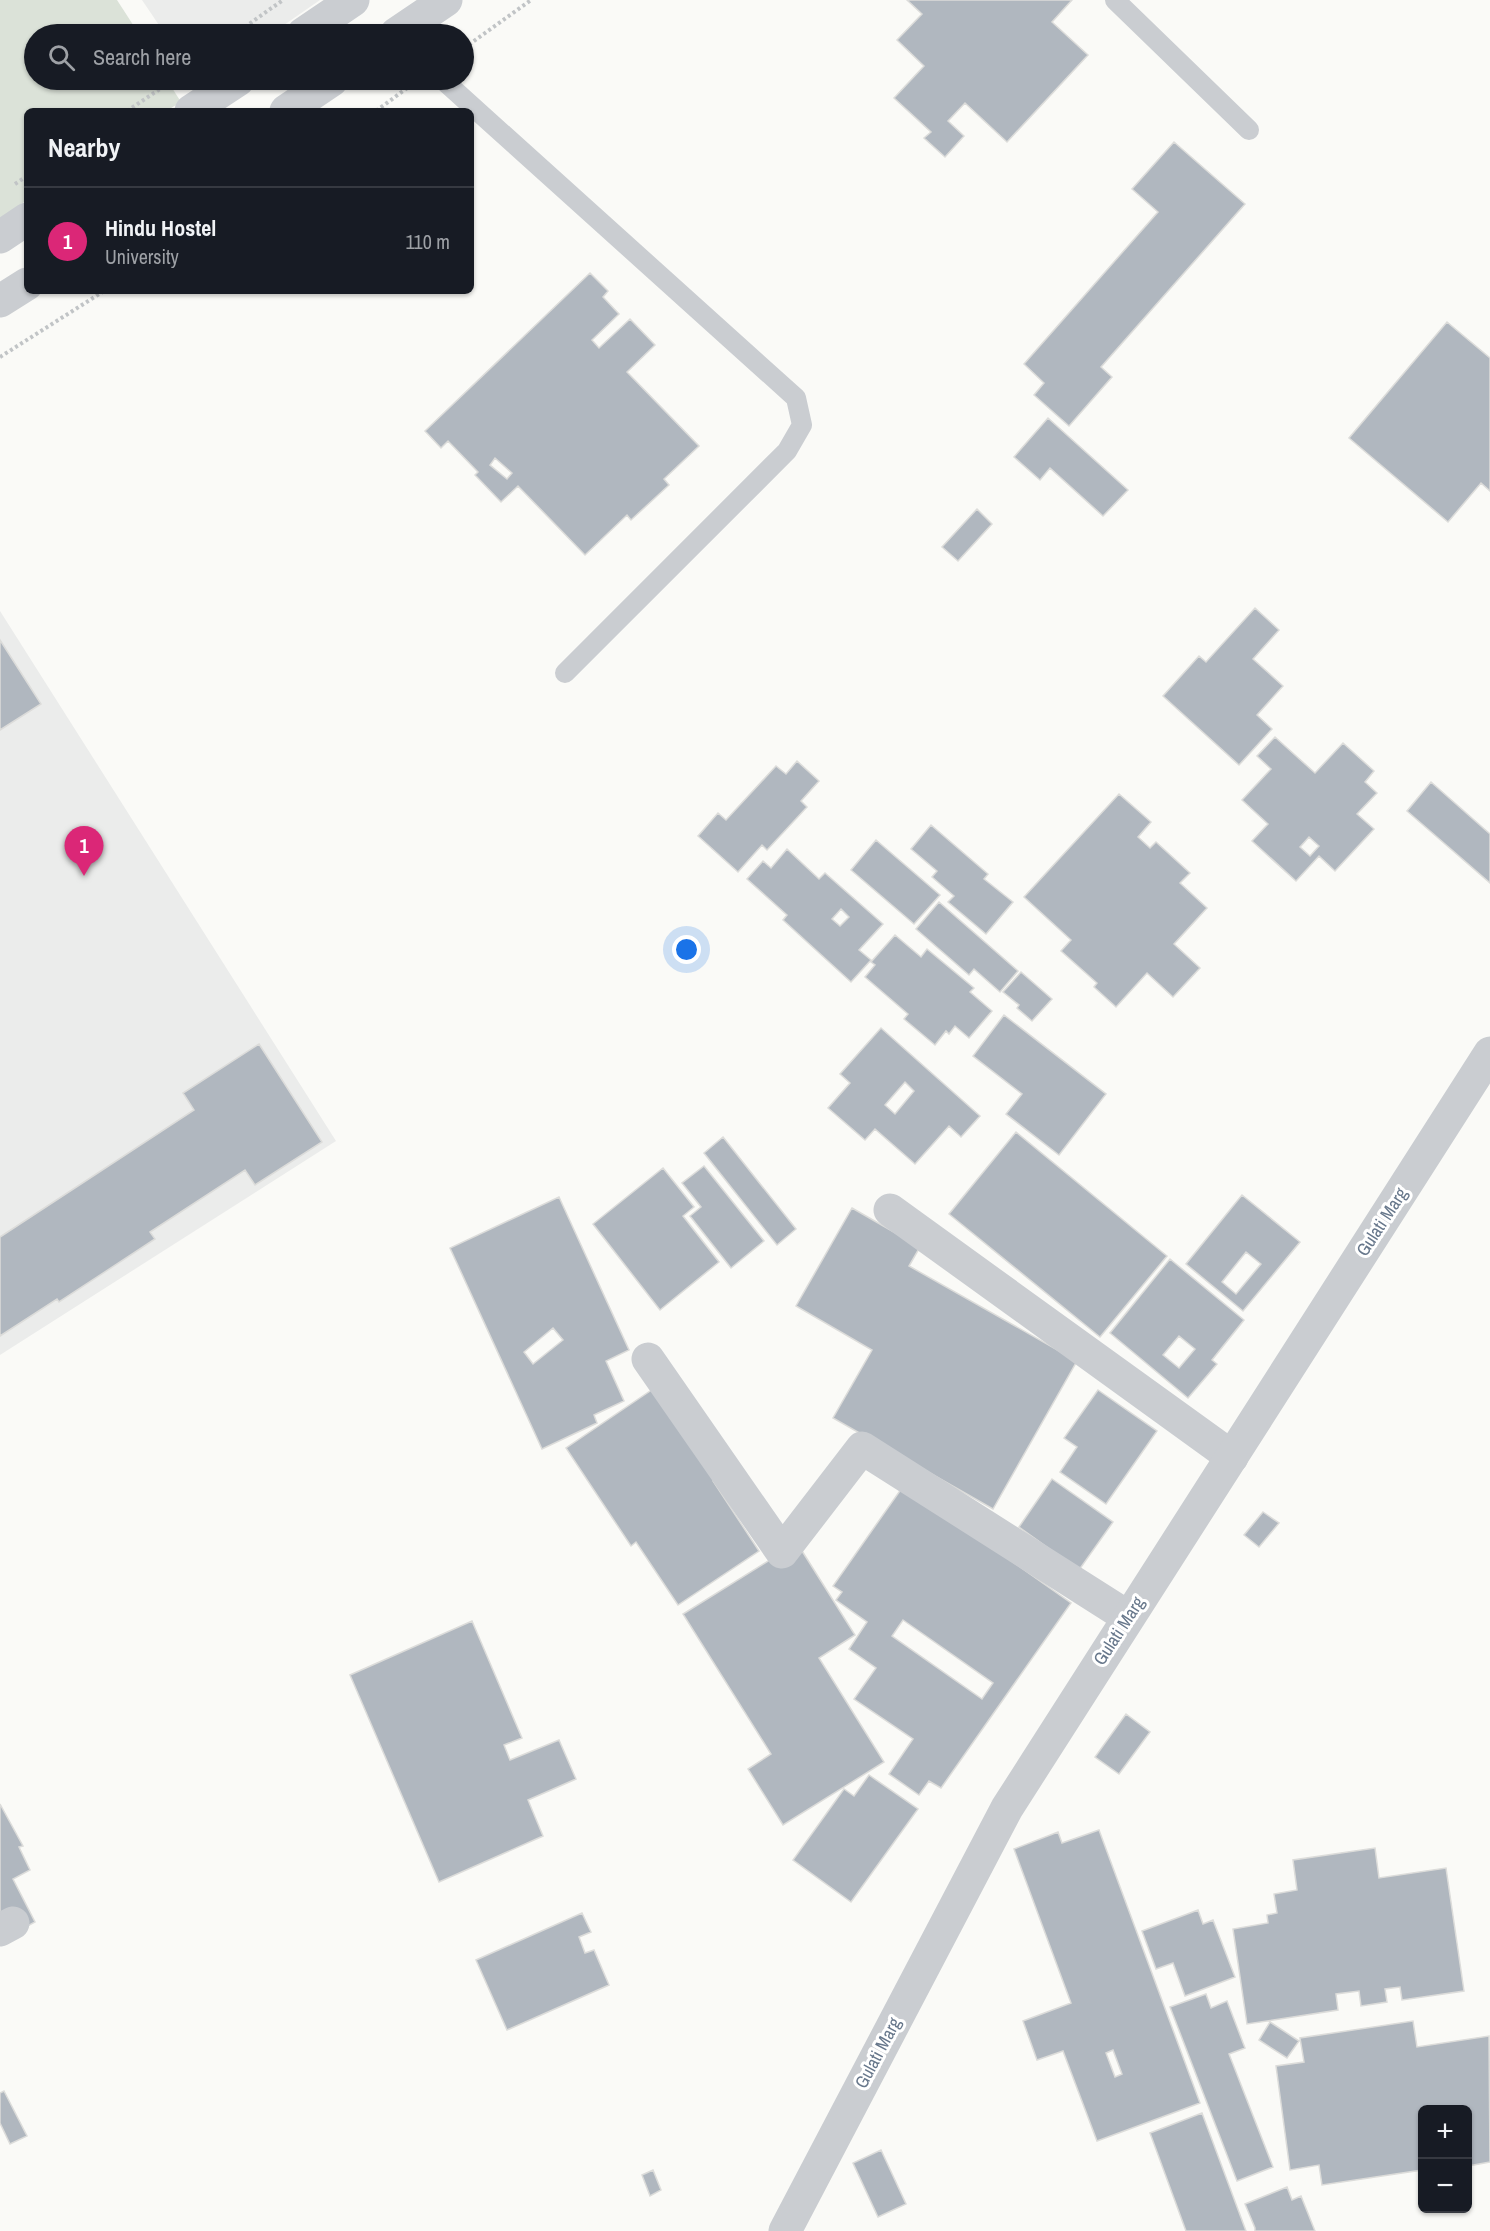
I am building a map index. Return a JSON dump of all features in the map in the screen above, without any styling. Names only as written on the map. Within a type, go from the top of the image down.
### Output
[{"type":"street","points":[[318,24],[353,0]]},
{"type":"street","points":[[413,24],[446,0]]},
{"type":"street","points":[[196,108],[223,90]]},
{"type":"street","points":[[290,108],[317,90]]},
{"type":"street","points":[[0,237],[24,221]]},
{"type":"street","points":[[0,301],[24,286]]},
{"type":"street","name":"Gulati Marg","points":[[785,2231],[1007,1808],[1490,1053]]},
{"type":"street","points":[[890,1210],[1232,1457]]},
{"type":"street","points":[[648,1359],[782,1552],[862,1448],[1128,1617]]},
{"type":"lane","points":[[1115,0],[1249,130]]},
{"type":"lane","points":[[453,90],[473,108]]},
{"type":"lane","points":[[474,109],[795,398],[802,424],[787,451],[565,673]]},
{"type":"path","points":[[249,24],[283,0]]},
{"type":"path","points":[[474,41],[531,0]]},
{"type":"path","points":[[132,108],[159,90]]},
{"type":"path","points":[[380,108],[406,90]]},
{"type":"path","points":[[0,357],[99,294]]},
{"type":"shaded area","points":[[0,0],[117,0],[133,24],[24,24],[24,90],[173,90],[181,102],[171,108],[24,108],[24,202],[0,218]]},
{"type":"shaded area","points":[[142,0],[320,0],[285,24],[158,24]]},
{"type":"shaded area","points":[[0,611],[336,1141],[0,1355]]},
{"type":"building","points":[[907,0],[1072,0],[1052,22],[1088,55],[1007,142],[965,103],[948,121],[964,136],[945,157],[924,138],[931,132],[894,98],[924,66],[897,40],[922,14]]},
{"type":"building","points":[[1174,142],[1245,204],[1101,367],[1112,377],[1069,426],[1034,395],[1044,383],[1024,364],[1158,212],[1132,189]]},
{"type":"building","points":[[590,273],[608,291],[603,297],[619,314],[592,340],[599,348],[630,319],[655,345],[627,372],[699,446],[664,479],[669,485],[631,520],[627,515],[585,555],[518,486],[501,502],[475,475],[478,472],[448,441],[441,448],[425,431]],"holes":[[[495,458],[512,473],[507,479],[490,465]]]},
{"type":"building","points":[[1447,322],[1490,358],[1490,491],[1481,483],[1448,522],[1349,438]]},
{"type":"building","points":[[1048,418],[1128,490],[1103,516],[1050,468],[1040,480],[1014,457]]},
{"type":"building","points":[[977,509],[992,524],[958,561],[942,547]]},
{"type":"building","points":[[1255,608],[1279,630],[1253,659],[1283,686],[1257,715],[1272,729],[1239,765],[1163,696],[1199,656],[1206,662]]},
{"type":"building","points":[[0,640],[41,704],[0,730]]},
{"type":"building","points":[[1275,737],[1315,773],[1343,743],[1374,771],[1365,782],[1377,793],[1357,814],[1374,829],[1335,871],[1319,856],[1296,881],[1252,841],[1268,824],[1242,800],[1271,769],[1257,756]],"holes":[[[1309,837],[1319,846],[1310,856],[1300,847]]]},
{"type":"building","points":[[797,761],[819,781],[801,801],[807,807],[767,850],[762,845],[738,872],[698,836],[718,813],[726,820],[776,766],[786,774]]},
{"type":"building","points":[[1431,782],[1490,834],[1490,883],[1407,811]]},
{"type":"building","points":[[1119,794],[1151,822],[1138,837],[1150,848],[1156,842],[1190,873],[1180,883],[1207,908],[1174,944],[1200,968],[1173,997],[1147,973],[1116,1007],[1094,987],[1097,983],[1061,951],[1071,940],[1024,897]]},
{"type":"building","points":[[931,825],[988,874],[984,879],[1013,902],[986,934],[948,902],[954,896],[932,877],[937,871],[911,849]]},
{"type":"building","points":[[876,840],[940,895],[914,924],[851,870]]},
{"type":"building","points":[[787,849],[819,879],[825,873],[883,924],[859,950],[871,960],[851,982],[783,920],[787,915],[747,879],[763,861],[771,868]],"holes":[[[841,909],[849,917],[840,926],[832,919]]]},
{"type":"building","points":[[939,902],[1018,971],[1000,992],[974,969],[969,975],[916,929]]},
{"type":"building","points":[[895,935],[921,957],[927,949],[974,988],[970,992],[992,1011],[969,1038],[955,1026],[949,1034],[946,1031],[935,1045],[904,1019],[908,1014],[865,977],[875,965],[871,962]]},
{"type":"building","points":[[1021,972],[1052,999],[1032,1021],[1017,1008],[1019,1005],[1003,992]]},
{"type":"building","points":[[1004,1015],[1106,1094],[1059,1155],[1006,1114],[1022,1094],[973,1056]]},
{"type":"building","points":[[881,1028],[980,1116],[961,1137],[949,1126],[915,1164],[875,1129],[865,1140],[828,1108],[850,1083],[840,1074]],"holes":[[[905,1082],[914,1091],[895,1114],[885,1105]]]},
{"type":"building","points":[[259,1044],[322,1142],[255,1185],[245,1170],[150,1232],[155,1239],[59,1302],[57,1299],[0,1336],[0,1237],[194,1110],[183,1093]]},
{"type":"building","points":[[1016,1132],[1167,1256],[1100,1337],[949,1214]]},
{"type":"building","points":[[723,1137],[796,1229],[777,1245],[704,1153]]},
{"type":"building","points":[[704,1166],[764,1241],[731,1268],[690,1216],[701,1207],[682,1183]]},
{"type":"building","points":[[663,1168],[694,1207],[683,1216],[719,1262],[660,1310],[593,1224]]},
{"type":"building","points":[[1242,1195],[1300,1242],[1243,1311],[1186,1264]],"holes":[[[1246,1252],[1261,1264],[1236,1294],[1222,1282]]]},
{"type":"building","points":[[559,1197],[629,1350],[606,1361],[624,1401],[594,1415],[597,1423],[542,1449],[450,1248]],"holes":[[[553,1328],[563,1340],[533,1364],[524,1352]]]},
{"type":"building","points":[[852,1208],[920,1247],[909,1266],[1077,1361],[993,1509],[833,1418],[872,1350],[796,1306]]},
{"type":"building","points":[[1170,1259],[1244,1320],[1212,1360],[1217,1364],[1188,1398],[1110,1333]],"holes":[[[1179,1336],[1195,1349],[1179,1368],[1163,1355]]]},
{"type":"building","points":[[659,1385],[720,1476],[713,1481],[759,1551],[678,1605],[636,1542],[631,1546],[566,1448]]},
{"type":"building","points":[[1098,1390],[1157,1431],[1106,1504],[1060,1472],[1077,1447],[1064,1438]]},
{"type":"building","points":[[1052,1479],[1113,1522],[1079,1570],[1019,1527]]},
{"type":"building","points":[[904,1485],[1071,1603],[941,1788],[929,1781],[919,1795],[889,1774],[913,1739],[854,1699],[876,1668],[849,1649],[867,1622],[836,1600],[842,1592],[833,1586]],"holes":[[[903,1620],[993,1683],[982,1699],[892,1636]]]},
{"type":"building","points":[[1263,1512],[1279,1523],[1259,1547],[1244,1535]]},
{"type":"building","points":[[797,1543],[855,1635],[819,1658],[884,1762],[783,1825],[748,1769],[771,1754],[683,1614]]},
{"type":"building","points":[[472,1621],[522,1738],[504,1745],[510,1760],[559,1740],[576,1779],[528,1800],[543,1836],[439,1882],[350,1675]]},
{"type":"building","points":[[1126,1714],[1150,1732],[1119,1774],[1095,1757]]},
{"type":"building","points":[[869,1775],[918,1809],[851,1902],[793,1860],[844,1789],[854,1796]]},
{"type":"building","points":[[0,1804],[23,1846],[19,1847],[30,1870],[13,1879],[35,1922],[0,1941]]},
{"type":"building","points":[[1099,1830],[1200,2103],[1097,2141],[1063,2051],[1037,2060],[1023,2021],[1071,2003],[1014,1849],[1058,1832],[1062,1843]],"holes":[[[1113,2050],[1122,2074],[1115,2077],[1106,2053]]]},
{"type":"building","points":[[1375,1848],[1379,1878],[1446,1868],[1464,1991],[1402,2000],[1400,1987],[1385,1989],[1387,2002],[1361,2006],[1359,1991],[1336,1994],[1338,2010],[1247,2024],[1233,1929],[1268,1923],[1267,1915],[1277,1913],[1274,1894],[1297,1890],[1293,1860]]},
{"type":"building","points":[[1198,1910],[1203,1924],[1213,1920],[1235,1977],[1185,1996],[1173,1963],[1156,1969],[1142,1931]]},
{"type":"building","points":[[582,1913],[591,1932],[579,1937],[585,1953],[594,1950],[609,1985],[507,2030],[476,1960]]},
{"type":"building","points":[[1206,1994],[1211,2008],[1227,2001],[1245,2048],[1229,2054],[1273,2167],[1237,2181],[1170,2007]]},
{"type":"building","points":[[1413,2021],[1417,2047],[1489,2036],[1490,2162],[1472,2165],[1472,2105],[1418,2105],[1418,2171],[1322,2185],[1319,2165],[1290,2170],[1276,2066],[1304,2062],[1300,2038]]},
{"type":"building","points":[[1270,2022],[1299,2041],[1287,2058],[1259,2040]]},
{"type":"building","points":[[4,2091],[27,2136],[10,2144],[0,2123],[0,2093]]},
{"type":"building","points":[[1202,2113],[1246,2231],[1186,2231],[1150,2133]]},
{"type":"building","points":[[881,2150],[906,2204],[878,2217],[853,2163]]},
{"type":"building","points":[[653,2170],[661,2190],[650,2196],[642,2175]]},
{"type":"building","points":[[1287,2187],[1292,2200],[1301,2196],[1315,2231],[1255,2231],[1245,2204]]},
{"type":"place","name":"Hindu Hostel","points":[[84,876]]}]
